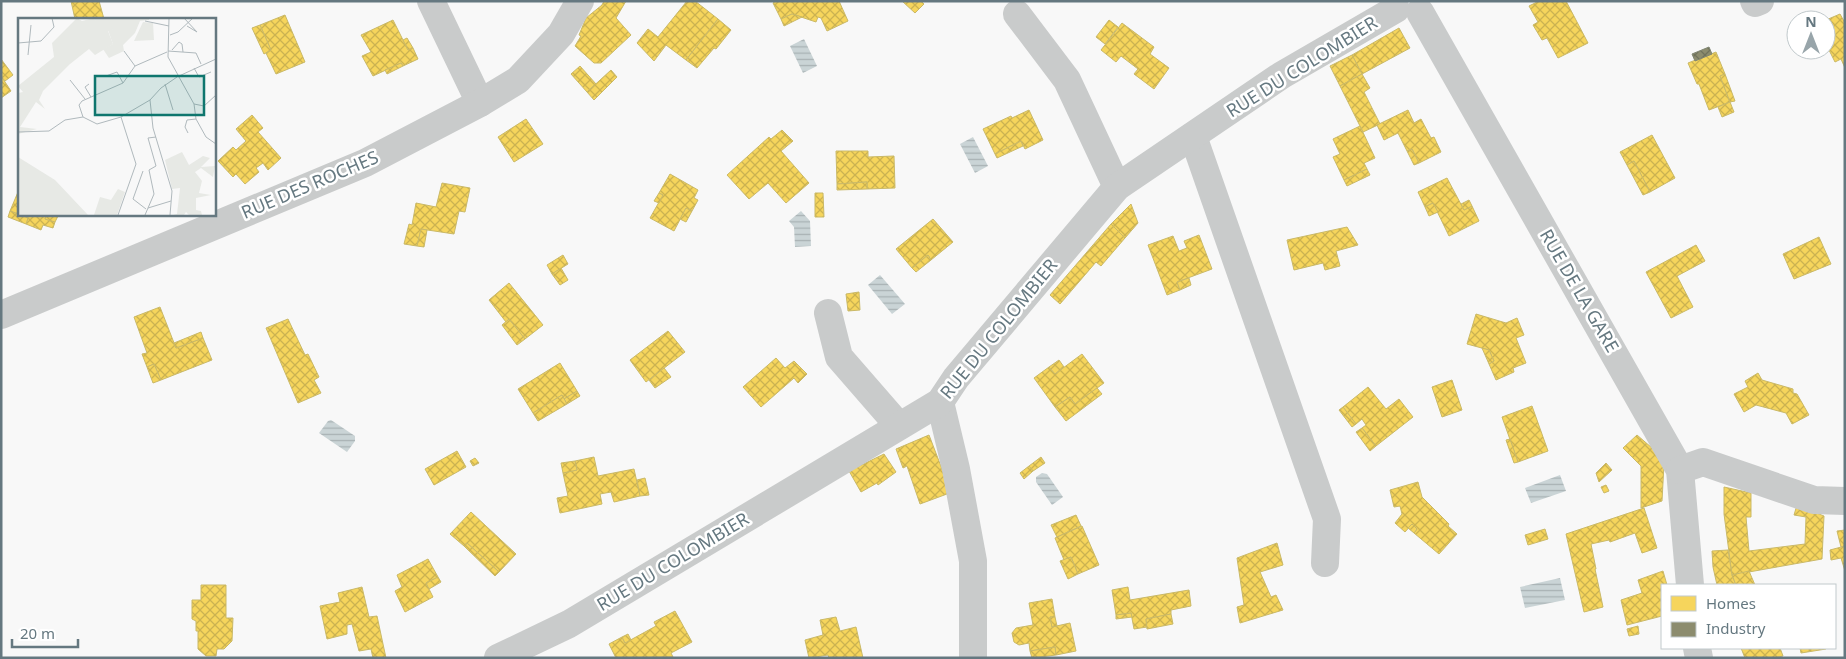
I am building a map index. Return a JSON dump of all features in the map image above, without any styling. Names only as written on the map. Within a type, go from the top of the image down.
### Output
[{"type":"street","points":[[431,1],[480,103]]},
{"type":"street","name":"RUE DES ROCHES","points":[[1,315],[365,163],[480,103],[518,80],[562,34],[580,1]]},
{"type":"street","points":[[1754,1],[1755,4],[1760,1]]},
{"type":"street","name":"RUE DU COLOMBIER","points":[[498,658],[569,624],[940,402],[956,378],[1117,187],[1282,75],[1409,6]]},
{"type":"street","name":"RUE DE LA GARE","points":[[1409,6],[1680,470],[1690,584]]},
{"type":"street","points":[[1017,14],[1067,80],[1117,187]]},
{"type":"street","points":[[1193,136],[1327,519],[1325,563]]},
{"type":"street","points":[[828,312],[839,357],[899,426]]},
{"type":"street","points":[[940,402],[956,469],[974,561],[973,658]]},
{"type":"street","points":[[1680,470],[1703,462],[1814,500],[1845,501]]},
{"type":"shaded area","points":[[804,39],[817,66],[803,73],[790,46]]},
{"type":"shaded area","points":[[973,137],[988,166],[975,173],[960,144]]},
{"type":"shaded area","points":[[801,211],[810,221],[811,246],[795,247],[794,227],[789,221]]},
{"type":"shaded area","points":[[880,275],[905,304],[892,314],[868,285]]},
{"type":"shaded area","points":[[331,420],[355,436],[355,441],[347,452],[319,433],[328,421]]},
{"type":"shaded area","points":[[1042,473],[1047,474],[1063,497],[1052,505],[1036,482],[1036,477]]},
{"type":"shaded area","points":[[1560,475],[1566,491],[1531,503],[1525,488]]},
{"type":"shaded area","points":[[1560,578],[1565,600],[1525,608],[1520,587]]},
{"type":"building: Homes","points":[[71,1],[99,1],[104,18],[75,18]]},
{"type":"building: Homes","points":[[604,1],[626,1],[616,18],[631,35],[601,63],[594,63],[575,46],[581,36],[579,35],[586,18],[602,5]]},
{"type":"building: Homes","points":[[687,1],[695,1],[718,19],[686,60],[666,45],[654,61],[637,43],[648,29],[658,37]]},
{"type":"building: Homes","points":[[776,1],[839,1],[848,21],[827,31],[821,18],[818,17],[816,22],[792,14],[781,19],[773,3]]},
{"type":"building: Homes","points":[[902,1],[921,1],[924,4],[915,13]]},
{"type":"building: Homes","points":[[1539,1],[1566,1],[1588,43],[1558,58],[1547,38],[1542,40],[1533,25],[1538,22],[1529,6]]},
{"type":"building: Homes","points":[[792,14],[802,17],[784,26],[781,19]]},
{"type":"building: Homes","points":[[1840,14],[1845,23],[1845,68],[1841,59],[1835,62],[1834,60],[1836,60],[1836,16]]},
{"type":"building: Homes","points":[[285,15],[305,62],[276,74],[266,53],[271,50],[260,25]]},
{"type":"building: Homes","points":[[718,19],[731,30],[697,68],[686,60]]},
{"type":"building: Homes","points":[[393,20],[408,50],[413,48],[418,59],[403,66],[401,63],[373,76],[362,56],[371,52],[361,35]]},
{"type":"building: Homes","points":[[1109,20],[1118,27],[1105,44],[1096,37]]},
{"type":"building: Homes","points":[[1122,23],[1154,47],[1150,54],[1169,68],[1154,89],[1134,74],[1138,69],[1121,56],[1116,62],[1101,50]]},
{"type":"building: Homes","points":[[260,25],[271,50],[264,54],[252,28]]},
{"type":"building: Homes","points":[[1399,28],[1410,48],[1362,74],[1352,55]]},
{"type":"building: Homes","points":[[407,38],[413,48],[408,50],[403,40]]},
{"type":"building: Homes","points":[[1716,52],[1725,74],[1720,76],[1730,102],[1709,110],[1688,63]]},
{"type":"building: Homes","points":[[1352,55],[1362,74],[1340,86],[1330,66]]},
{"type":"building: Homes","points":[[1,59],[13,75],[5,81],[1,76]]},
{"type":"building: Homes","points":[[401,63],[403,66],[387,74],[385,70]]},
{"type":"building: Homes","points":[[580,66],[596,84],[587,92],[571,74]]},
{"type":"building: Homes","points":[[611,70],[617,77],[594,100],[587,92]]},
{"type":"building: Homes","points":[[1362,74],[1370,88],[1364,92],[1380,124],[1363,132],[1340,86]]},
{"type":"building: Homes","points":[[1725,74],[1735,101],[1730,102],[1720,76]]},
{"type":"building: Homes","points":[[1,76],[11,91],[1,98]]},
{"type":"building: Homes","points":[[1730,102],[1734,112],[1722,117],[1718,107]]},
{"type":"building: Homes","points":[[1029,110],[1043,140],[1025,149],[1021,141],[995,154],[983,129]]},
{"type":"building: Homes","points":[[1408,110],[1414,123],[1421,119],[1431,138],[1434,137],[1441,152],[1419,163],[1412,149],[1407,151],[1398,133],[1384,140],[1377,125]]},
{"type":"building: Homes","points":[[252,115],[263,128],[258,132],[281,158],[268,170],[263,163],[256,168],[259,172],[245,184],[236,174],[233,177],[218,161],[233,147],[236,150],[246,141],[236,129]]},
{"type":"building: Homes","points":[[526,119],[543,144],[514,162],[498,137]]},
{"type":"building: Homes","points":[[1360,126],[1375,158],[1364,163],[1367,169],[1344,180],[1333,157],[1340,154],[1333,139]]},
{"type":"building: Homes","points":[[782,130],[793,141],[781,151],[809,183],[786,203],[768,183],[749,199],[727,175],[769,137],[771,139]]},
{"type":"building: Homes","points":[[1652,135],[1675,178],[1650,192],[1634,161],[1627,165],[1620,152]]},
{"type":"building: Homes","points":[[1021,141],[1023,146],[997,158],[995,154]]},
{"type":"building: Homes","points":[[1412,149],[1419,163],[1414,165],[1407,151]]},
{"type":"building: Homes","points":[[836,151],[868,151],[868,157],[894,156],[895,188],[867,189],[867,182],[837,184]]},
{"type":"building: Homes","points":[[1634,161],[1650,192],[1643,195],[1627,165]]},
{"type":"building: Homes","points":[[1367,169],[1370,175],[1347,186],[1344,180]]},
{"type":"building: Homes","points":[[670,174],[698,190],[694,198],[698,200],[692,211],[686,208],[674,231],[650,218],[663,195],[659,193]]},
{"type":"building: Homes","points":[[1447,178],[1464,210],[1472,206],[1479,221],[1449,236],[1433,203],[1425,207],[1418,192]]},
{"type":"building: Homes","points":[[867,182],[867,189],[837,190],[837,184]]},
{"type":"building: Homes","points":[[442,183],[470,188],[465,212],[459,211],[454,234],[421,229],[417,246],[404,244],[409,224],[412,225],[416,203],[436,207]]},
{"type":"building: Homes","points":[[18,192],[18,214],[10,211]]},
{"type":"building: Homes","points":[[659,193],[663,195],[659,203],[654,201]]},
{"type":"building: Homes","points":[[815,193],[823,193],[824,217],[815,217]]},
{"type":"building: Homes","points":[[1469,200],[1472,206],[1464,210],[1461,204]]},
{"type":"building: Homes","points":[[1433,203],[1438,212],[1429,216],[1425,207]]},
{"type":"building: Homes","points":[[1131,204],[1138,223],[1125,238],[1111,224]]},
{"type":"building: Homes","points":[[686,208],[692,211],[686,222],[680,219]]},
{"type":"building: Homes","points":[[10,211],[28,218],[26,224],[8,217]]},
{"type":"building: Homes","points":[[20,215],[47,215],[45,219],[55,222],[53,228],[43,225],[41,230],[26,224],[28,218]]},
{"type":"building: Homes","points":[[47,215],[58,216],[55,222],[45,219]]},
{"type":"building: Homes","points":[[933,219],[953,242],[931,260],[928,255],[912,268],[896,249]]},
{"type":"building: Homes","points":[[1111,224],[1125,238],[1101,266],[1096,262],[1060,304],[1050,295]]},
{"type":"building: Homes","points":[[1347,227],[1358,245],[1336,251],[1340,266],[1325,270],[1323,263],[1294,270],[1287,240]]},
{"type":"building: Homes","points":[[421,229],[427,230],[424,247],[417,246]]},
{"type":"building: Homes","points":[[1199,235],[1212,269],[1177,282],[1180,290],[1167,295],[1148,245],[1173,236],[1179,251],[1187,248],[1184,241]]},
{"type":"building: Homes","points":[[1819,237],[1831,264],[1794,279],[1783,254]]},
{"type":"building: Homes","points":[[1696,245],[1705,261],[1677,276],[1693,307],[1671,318],[1646,272]]},
{"type":"building: Homes","points":[[563,255],[568,264],[552,274],[547,265]]},
{"type":"building: Homes","points":[[928,255],[931,260],[916,272],[912,268]]},
{"type":"building: Homes","points":[[561,268],[568,280],[560,285],[552,274]]},
{"type":"building: Homes","points":[[1189,278],[1191,285],[1180,290],[1177,282]]},
{"type":"building: Homes","points":[[509,283],[543,325],[525,339],[509,319],[506,322],[489,300]]},
{"type":"building: Homes","points":[[859,292],[860,310],[848,311],[846,294]]},
{"type":"building: Homes","points":[[160,307],[176,348],[203,338],[212,360],[161,380],[154,364],[147,367],[142,354],[147,353],[134,317]]},
{"type":"building: Homes","points":[[1476,314],[1506,323],[1517,318],[1524,335],[1516,338],[1526,363],[1513,368],[1514,372],[1496,380],[1489,364],[1494,361],[1489,350],[1467,344]]},
{"type":"building: Homes","points":[[288,319],[305,355],[308,354],[319,377],[314,380],[321,393],[298,403],[266,328]]},
{"type":"building: Homes","points":[[509,319],[525,339],[517,345],[502,325]]},
{"type":"building: Homes","points":[[668,331],[685,352],[646,382],[630,360]]},
{"type":"building: Homes","points":[[201,332],[203,338],[176,348],[174,343]]},
{"type":"building: Homes","points":[[1482,348],[1489,350],[1494,361],[1489,364]]},
{"type":"building: Homes","points":[[1082,354],[1104,383],[1075,404],[1070,397],[1055,407],[1034,378],[1049,367],[1055,374]]},
{"type":"building: Homes","points":[[776,358],[785,368],[794,361],[807,374],[798,383],[794,378],[761,407],[743,387]]},
{"type":"building: Homes","points":[[1059,360],[1064,367],[1055,374],[1049,367]]},
{"type":"building: Homes","points":[[560,363],[577,391],[564,399],[562,395],[533,413],[518,389]]},
{"type":"building: Homes","points":[[154,364],[161,380],[153,383],[147,367]]},
{"type":"building: Homes","points":[[664,368],[671,377],[655,388],[649,380]]},
{"type":"building: Homes","points":[[1758,373],[1762,380],[1793,389],[1793,393],[1797,394],[1809,415],[1792,424],[1786,413],[1756,405],[1744,412],[1734,394],[1748,387],[1745,381]]},
{"type":"building: Homes","points":[[1452,380],[1462,410],[1442,417],[1432,387]]},
{"type":"building: Homes","points":[[1368,387],[1386,409],[1399,399],[1413,417],[1376,446],[1362,428],[1366,425],[1362,419],[1356,424],[1343,407]]},
{"type":"building: Homes","points":[[1097,388],[1102,394],[1066,421],[1055,407],[1070,397],[1075,404]]},
{"type":"building: Homes","points":[[577,391],[580,396],[567,404],[564,399]]},
{"type":"building: Homes","points":[[562,395],[567,404],[538,421],[533,413]]},
{"type":"building: Homes","points":[[1532,406],[1548,451],[1518,462],[1502,417]]},
{"type":"building: Homes","points":[[1343,407],[1356,424],[1352,427],[1339,410]]},
{"type":"building: Homes","points":[[1362,428],[1376,446],[1370,451],[1356,432]]},
{"type":"building: Homes","points":[[929,435],[947,482],[947,494],[920,504],[907,466],[903,468],[896,449]]},
{"type":"building: Homes","points":[[1637,435],[1659,454],[1664,464],[1662,501],[1641,508],[1641,466],[1623,448]]},
{"type":"building: Homes","points":[[1510,439],[1518,462],[1514,463],[1506,440]]},
{"type":"building: Homes","points":[[457,451],[466,467],[434,485],[425,469]]},
{"type":"building: Homes","points":[[884,454],[896,472],[878,485],[877,483],[861,492],[849,471]]},
{"type":"building: Homes","points":[[594,457],[598,476],[634,469],[640,496],[614,502],[611,492],[600,494],[602,504],[560,513],[557,498],[568,496],[563,473],[577,470],[575,461]]},
{"type":"building: Homes","points":[[1041,457],[1045,463],[1033,471],[1029,466]]},
{"type":"building: Homes","points":[[475,458],[479,463],[473,466],[470,461]]},
{"type":"building: Homes","points":[[575,461],[577,470],[563,473],[561,463]]},
{"type":"building: Homes","points":[[1606,463],[1612,470],[1599,482],[1596,473]]},
{"type":"building: Homes","points":[[1029,466],[1033,471],[1024,479],[1020,473]]},
{"type":"building: Homes","points":[[645,478],[649,495],[640,496],[637,480]]},
{"type":"building: Homes","points":[[1418,482],[1422,497],[1457,534],[1439,554],[1414,533],[1417,529],[1412,524],[1405,532],[1395,523],[1402,514],[1400,506],[1394,507],[1390,490]]},
{"type":"building: Homes","points":[[1606,485],[1609,491],[1604,493],[1601,487]]},
{"type":"building: Homes","points":[[1724,487],[1751,493],[1751,517],[1746,517],[1749,551],[1805,544],[1806,517],[1794,515],[1797,505],[1824,516],[1822,559],[1732,575],[1724,514]]},
{"type":"building: Homes","points":[[1644,508],[1657,548],[1642,553],[1635,533],[1610,542],[1609,540],[1591,544],[1603,607],[1584,612],[1566,534]]},
{"type":"building: Homes","points":[[471,512],[516,554],[499,572],[467,543],[464,546],[450,534]]},
{"type":"building: Homes","points":[[1076,515],[1081,526],[1057,537],[1051,525]]},
{"type":"building: Homes","points":[[1412,524],[1417,529],[1414,533],[1408,528]]},
{"type":"building: Homes","points":[[1082,526],[1099,565],[1078,574],[1071,557],[1064,560],[1055,538]]},
{"type":"building: Homes","points":[[1545,529],[1548,539],[1528,545],[1525,535]]},
{"type":"building: Homes","points":[[1845,530],[1845,546],[1841,547],[1837,531]]},
{"type":"building: Homes","points":[[467,543],[499,572],[495,576],[464,546]]},
{"type":"building: Homes","points":[[1277,543],[1283,565],[1260,572],[1271,597],[1276,595],[1283,610],[1240,623],[1237,607],[1244,605],[1237,558]]},
{"type":"building: Homes","points":[[1845,546],[1845,571],[1841,558],[1831,560],[1830,550]]},
{"type":"building: Homes","points":[[1728,550],[1732,575],[1736,584],[1717,584],[1712,551]]},
{"type":"building: Homes","points":[[1071,557],[1078,574],[1068,579],[1060,561]]},
{"type":"building: Homes","points":[[428,559],[438,577],[426,583],[433,597],[405,612],[395,591],[402,587],[397,575]]},
{"type":"building: Homes","points":[[1663,571],[1667,584],[1661,584],[1661,616],[1627,625],[1621,600],[1642,593],[1638,580]]},
{"type":"building: Homes","points":[[1749,571],[1755,584],[1736,584],[1732,575]]},
{"type":"building: Homes","points":[[438,577],[441,582],[429,589],[426,583]]},
{"type":"building: Homes","points":[[201,585],[226,585],[226,618],[233,618],[232,641],[224,649],[217,649],[216,656],[206,656],[198,649],[196,621],[192,619],[192,600],[201,600]]},
{"type":"building: Homes","points":[[362,587],[369,617],[377,616],[386,658],[373,658],[371,649],[359,651],[352,624],[347,625],[347,634],[327,639],[320,606],[340,602],[338,593]]},
{"type":"building: Homes","points":[[1128,587],[1130,600],[1189,590],[1191,606],[1171,610],[1171,614],[1146,619],[1147,627],[1134,629],[1131,613],[1116,615],[1112,590]]},
{"type":"building: Homes","points":[[1052,599],[1055,617],[1050,617],[1052,627],[1070,623],[1076,651],[1056,655],[1055,647],[1030,651],[1029,643],[1019,645],[1014,642],[1012,633],[1016,628],[1033,625],[1029,603]]},
{"type":"building: Homes","points":[[675,611],[692,642],[671,653],[673,657],[616,658],[609,644],[622,637],[625,643],[656,626],[654,622]]},
{"type":"building: Homes","points":[[1131,613],[1132,617],[1116,619],[1116,615]]},
{"type":"building: Homes","points":[[1171,614],[1173,624],[1147,629],[1146,619]]},
{"type":"building: Homes","points":[[836,617],[840,631],[856,627],[863,658],[829,658],[828,655],[809,658],[805,640],[823,635],[820,620]]},
{"type":"building: Homes","points":[[1050,617],[1055,617],[1057,626],[1052,627]]},
{"type":"building: Homes","points":[[1638,626],[1639,634],[1629,636],[1627,629]]},
{"type":"building: Homes","points":[[628,634],[631,640],[625,643],[622,637]]},
{"type":"building: Homes","points":[[1055,647],[1056,655],[1032,658],[1030,651]]},
{"type":"building: Homes","points":[[1741,649],[1780,649],[1783,656],[1774,658],[1745,658]]},
{"type":"building: Homes","points":[[1800,649],[1826,649],[1801,653]]},
{"type":"building: Industry","points":[[1709,47],[1712,54],[1695,61],[1692,54]]}]
